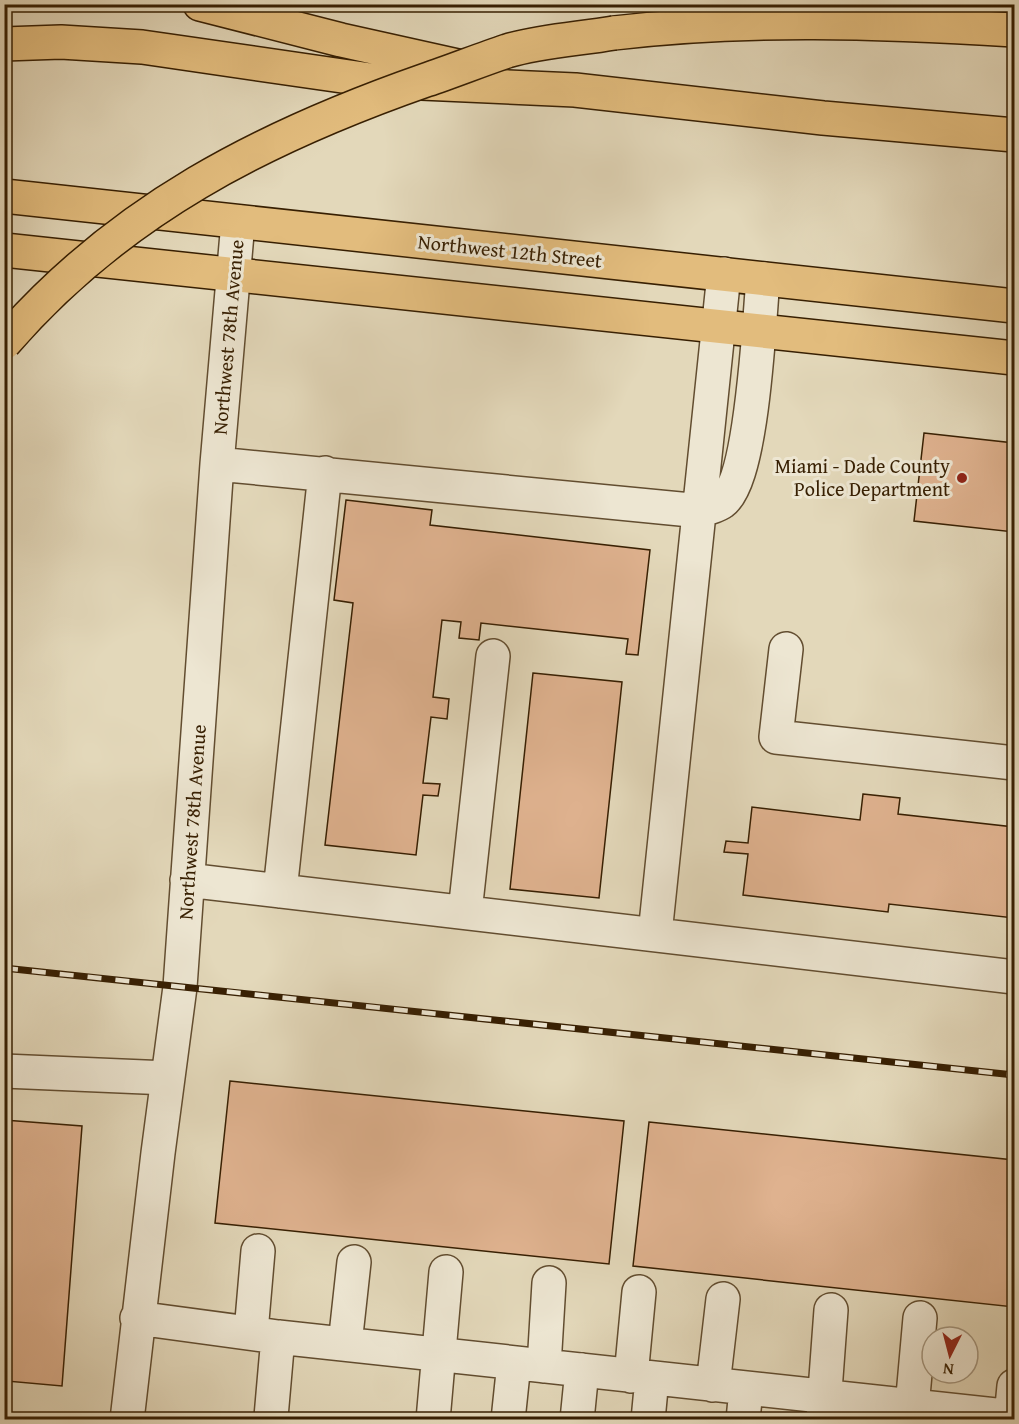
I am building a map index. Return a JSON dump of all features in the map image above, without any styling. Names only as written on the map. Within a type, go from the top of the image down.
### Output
[{"type":"main road","points":[[200,4],[341,40],[574,90]]},
{"type":"main road","points":[[4,343],[31,312],[108,242],[195,183],[289,133],[387,94],[508,51],[677,25],[743,22],[833,22],[1014,30]]},
{"type":"main road","points":[[4,44],[36,42],[108,44],[377,81],[574,90],[844,120],[1014,135]]},
{"type":"main road","name":"Northwest 12th Street","points":[[4,196],[1014,306]]},
{"type":"main road","points":[[4,250],[1014,358]]},
{"type":"street","name":"Northwest 78th Avenue","points":[[127,1419],[137,1318],[180,987],[238,222]]},
{"type":"street","points":[[655,934],[724,274]]},
{"type":"street","points":[[218,464],[701,511],[723,502],[735,484],[749,424],[763,279]]},
{"type":"street","points":[[280,891],[325,473]]},
{"type":"street","points":[[786,649],[776,737],[1014,763]]},
{"type":"street","points":[[465,912],[493,656]]},
{"type":"street","points":[[187,880],[1014,977]]},
{"type":"street","points":[[4,1071],[168,1078]]},
{"type":"street","points":[[258,1251],[271,1418]]},
{"type":"street","points":[[345,1344],[354,1262]]},
{"type":"street","points":[[433,1419],[446,1272]]},
{"type":"street","points":[[508,1419],[529,1364],[549,1283]]},
{"type":"street","points":[[639,1292],[642,1377],[648,1419]]},
{"type":"street","points":[[713,1385],[723,1299]]},
{"type":"street","points":[[824,1408],[831,1310]]},
{"type":"street","points":[[137,1318],[713,1385],[745,1404],[824,1408],[1013,1407]]},
{"type":"street","points":[[912,1407],[920,1318]]},
{"type":"street","points":[[577,1419],[582,1370]]},
{"type":"building","points":[[924,433],[1014,443],[1014,532],[914,521]]},
{"type":"building","points":[[346,500],[432,510],[430,525],[650,550],[638,655],[626,654],[628,639],[481,623],[479,640],[459,638],[461,622],[442,620],[433,697],[449,699],[447,719],[431,717],[423,783],[440,784],[438,796],[423,795],[416,855],[325,845],[353,603],[334,600]]},
{"type":"building","points":[[533,673],[622,682],[599,898],[510,889]]},
{"type":"building","points":[[863,794],[900,798],[898,814],[1014,827],[1014,918],[889,904],[888,912],[743,895],[748,854],[724,852],[726,841],[748,843],[752,807],[860,820]]},
{"type":"building","points":[[230,1081],[624,1121],[609,1264],[215,1223]]},
{"type":"building","points":[[4,1120],[82,1126],[62,1386],[7,1381],[6,1402]]},
{"type":"building","points":[[649,1122],[1014,1160],[1014,1307],[633,1266]]},
{"type":"railway","points":[[4,968],[1014,1075]]},
{"type":"place","name":"Miami - Dade County Police Department","points":[[962,478]]}]
